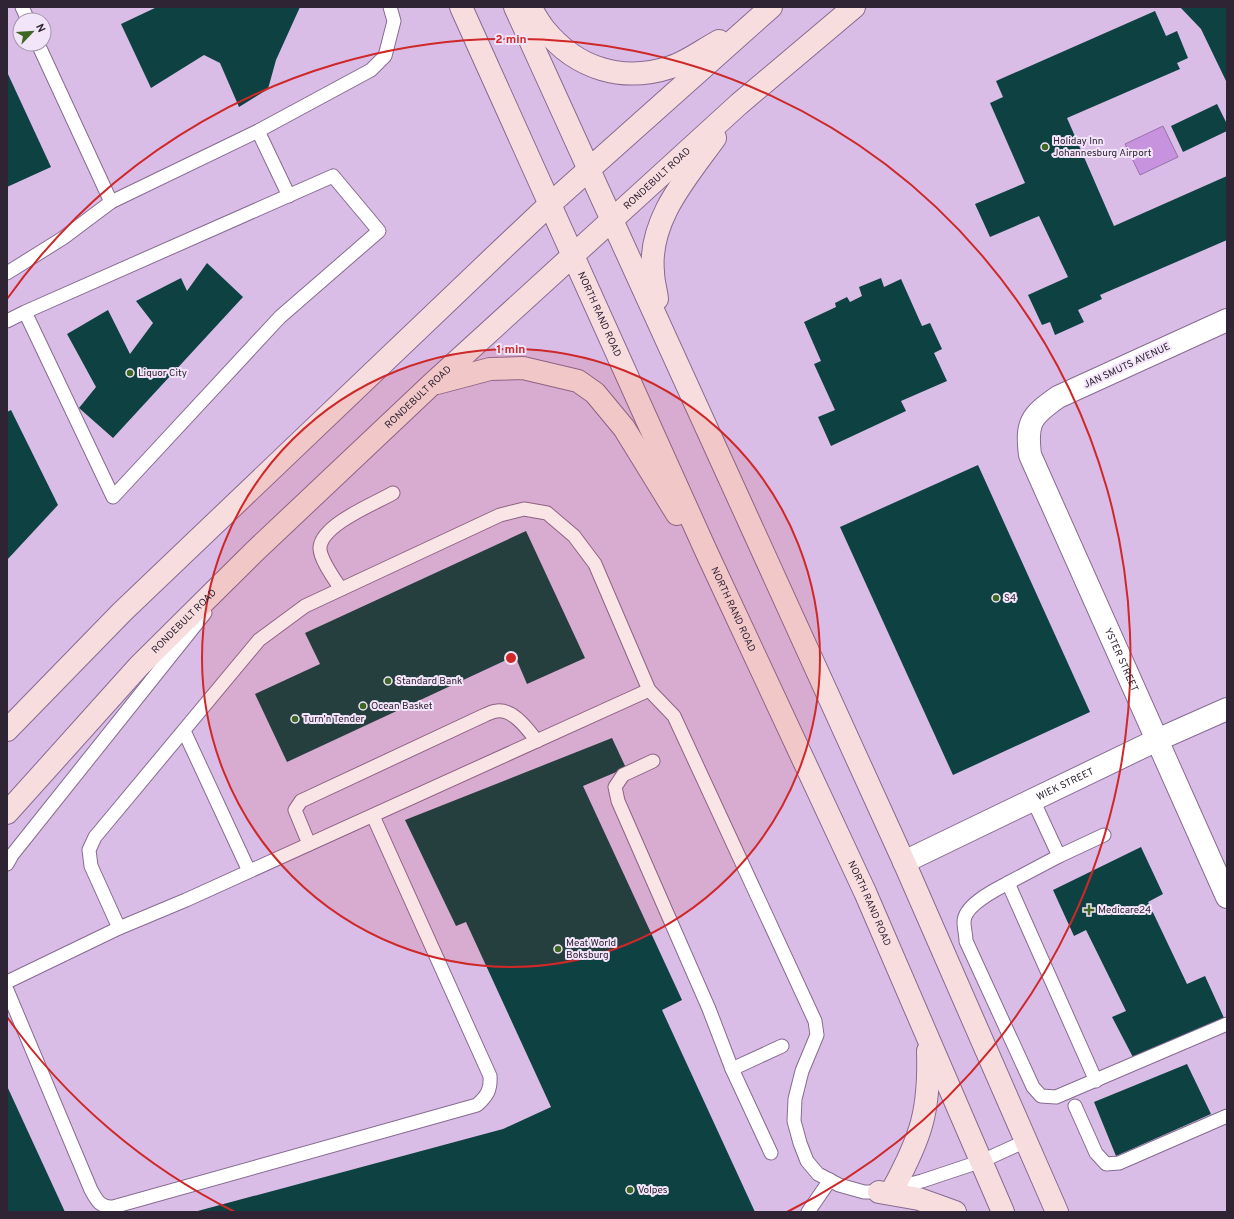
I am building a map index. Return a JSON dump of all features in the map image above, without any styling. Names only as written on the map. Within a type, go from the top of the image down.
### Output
[{"type":"main road","name":"NORTH RAND ROAD","points":[[461,7],[706,551],[865,892],[927,1040],[982,1161],[1003,1212]]},
{"type":"main road","points":[[515,7],[589,171],[663,328],[904,862],[1057,1212]]},
{"type":"main road","points":[[530,7],[544,30],[564,50],[591,67],[621,73],[649,73],[672,67],[763,14]]},
{"type":"main road","name":"RONDEBULT ROAD","points":[[7,813],[140,666],[254,552],[434,383],[739,104],[854,7]]},
{"type":"main road","points":[[7,730],[122,612],[549,205],[589,171],[763,14]]},
{"type":"main road","points":[[663,328],[652,271],[654,245],[666,209],[739,104]]},
{"type":"main road","points":[[434,383],[490,369],[523,368],[578,381],[595,393],[624,428],[673,509],[706,551]]},
{"type":"main road","points":[[927,1040],[929,1081],[926,1113],[917,1140],[886,1190],[919,1199],[955,1212]]},
{"type":"street","name":"JAN SMUTS AVENUE","points":[[1032,420],[1044,407],[1058,397],[1227,320]]},
{"type":"street","name":"YSTER STREET","points":[[1032,420],[1028,436],[1030,455],[1227,897]]},
{"type":"street","name":"WIEK STREET","points":[[904,862],[1157,740],[1227,710]]},
{"type":"lane","points":[[7,272],[12,266],[63,238],[111,202],[258,131],[371,70],[386,56],[394,21],[390,7]]},
{"type":"lane","points":[[42,52],[111,202]]},
{"type":"lane","points":[[258,131],[289,196]]},
{"type":"lane","points":[[7,321],[25,312],[333,176],[379,231],[280,317],[113,497],[25,312]]},
{"type":"lane","points":[[341,589],[323,559],[320,548],[323,539],[330,530],[345,519],[393,494]]},
{"type":"lane","points":[[119,928],[91,866],[90,850],[95,837],[259,640],[304,606],[500,515],[524,509],[547,513],[574,536],[595,564],[649,690],[674,716],[815,1021],[817,1035],[802,1071],[794,1099],[794,1121],[800,1143],[808,1161],[818,1174],[830,1180],[864,1192],[886,1190],[982,1161],[1026,1141]]},
{"type":"lane","points":[[7,864],[17,849],[254,552]]},
{"type":"lane","points":[[7,982],[119,928],[249,872],[649,690]]},
{"type":"lane","points":[[310,844],[296,810],[301,800],[484,715],[498,710],[510,714],[522,722],[537,741]]},
{"type":"lane","points":[[184,731],[249,872]]},
{"type":"lane","points":[[653,760],[623,775],[615,787],[618,801],[709,1009],[732,1069],[771,1153]]},
{"type":"lane","points":[[1033,800],[1059,856]]},
{"type":"lane","points":[[7,990],[90,1190],[99,1205],[106,1207],[113,1207],[477,1105],[485,1098],[490,1088],[490,1076],[373,816]]},
{"type":"lane","points":[[1104,835],[1059,856],[985,896],[972,906],[964,920],[966,941],[1033,1087],[1041,1096],[1056,1097],[1227,1024]]},
{"type":"lane","points":[[1008,883],[1096,1081]]},
{"type":"lane","points":[[732,1069],[782,1046]]},
{"type":"lane","points":[[1075,1106],[1096,1153],[1106,1164],[1119,1163],[1227,1116]]},
{"type":"lane","points":[[808,1212],[830,1180]]},
{"type":"shaded area","points":[[1163,126],[1178,157],[1140,175],[1125,144]]},
{"type":"building","points":[[157,7],[300,7],[276,60],[268,89],[239,107],[220,63],[204,55],[151,88],[121,24]]},
{"type":"building","points":[[1180,7],[1227,7],[1227,83],[1201,29]]},
{"type":"building","name":"Holiday Inn Johannesburg Airport","points":[[1155,11],[1166,36],[1177,31],[1188,58],[1177,63],[1180,69],[1067,118],[1114,226],[1227,176],[1227,240],[1100,295],[1102,299],[1078,310],[1084,322],[1055,335],[1050,322],[1042,325],[1028,295],[1068,277],[1039,216],[990,237],[975,204],[1025,183],[990,103],[1003,97],[996,81]]},
{"type":"building","points":[[7,72],[51,167],[7,187]]},
{"type":"building","points":[[1217,104],[1227,124],[1227,131],[1183,152],[1171,126]]},
{"type":"building","points":[[207,263],[243,297],[113,438],[79,408],[96,387],[67,334],[108,310],[130,354],[153,323],[136,301],[181,278],[187,291]]},
{"type":"building","points":[[881,278],[884,287],[901,279],[922,326],[930,323],[942,349],[934,353],[947,381],[901,401],[906,411],[831,446],[818,417],[835,410],[814,364],[821,361],[804,322],[836,307],[835,303],[847,297],[850,302],[862,296],[859,287]]},
{"type":"building","points":[[11,410],[58,505],[7,560],[7,412]]},
{"type":"building","points":[[978,465],[1090,712],[953,775],[840,527]]},
{"type":"building","points":[[526,531],[585,658],[527,684],[515,656],[287,762],[255,694],[320,664],[305,633]]},
{"type":"building","points":[[612,738],[626,768],[583,786],[682,1000],[662,1010],[755,1212],[194,1212],[503,1129],[551,1107],[466,922],[456,926],[405,820]]},
{"type":"building","points":[[1141,847],[1163,894],[1148,902],[1187,984],[1205,976],[1225,1020],[1135,1061],[1112,1017],[1126,1011],[1086,930],[1074,936],[1053,890]]},
{"type":"building","points":[[1187,1064],[1211,1114],[1116,1156],[1094,1102]]},
{"type":"building","points":[[7,1086],[65,1212],[7,1212]]},
{"type":"place","name":"Holiday Inn Johannesburg Airport","points":[[1045,147]]},
{"type":"place","name":"Liquor City","points":[[130,373]]},
{"type":"place","name":"S4","points":[[996,598]]},
{"type":"place","name":"Standard Bank","points":[[388,681]]},
{"type":"place","name":"Ocean Basket","points":[[363,706]]},
{"type":"place","name":"Turn'n Tender","points":[[295,719]]},
{"type":"place","name":"Medicare24","points":[[1089,910]]},
{"type":"place","name":"Meat World Boksburg","points":[[558,949]]},
{"type":"place","name":"Volpes","points":[[630,1190]]}]
